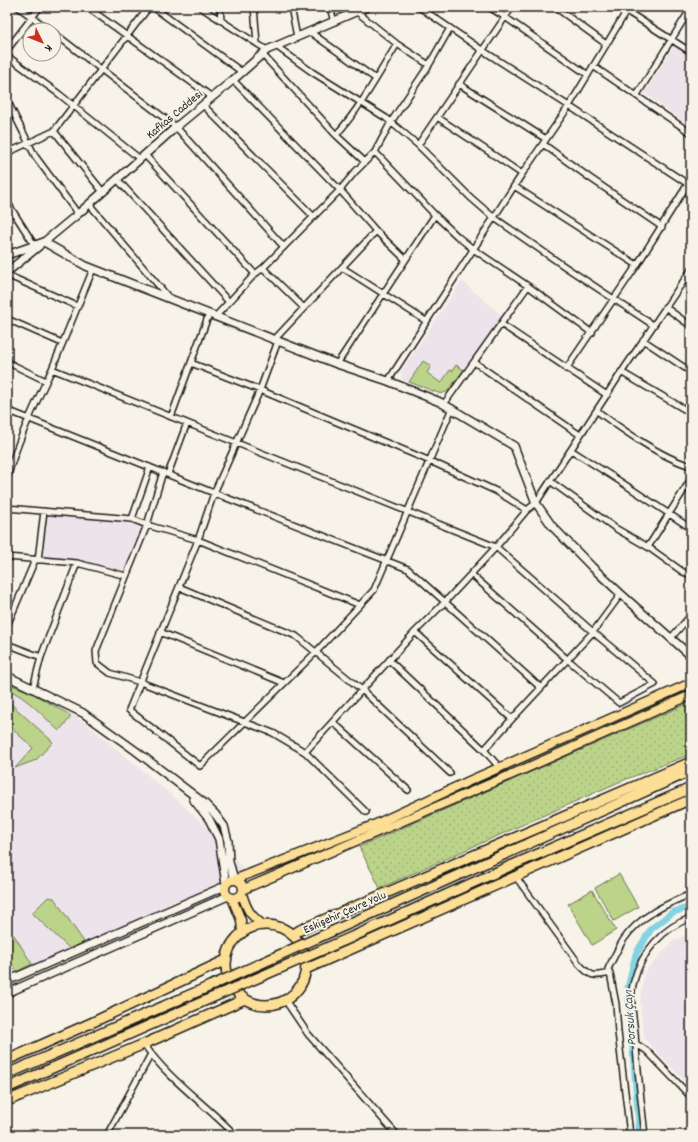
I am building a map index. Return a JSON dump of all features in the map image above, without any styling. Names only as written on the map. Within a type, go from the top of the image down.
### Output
[{"type":"highway","points":[[292,935],[300,930],[691,762]]},
{"type":"highway","name":"Eskişehir Çevre Yolu","points":[[7,1074],[216,984],[691,771]]},
{"type":"highway","name":"Eskişehir Çevre Yolu","points":[[7,1088],[691,788]]},
{"type":"highway","points":[[306,969],[691,799]]},
{"type":"highway","points":[[263,925],[284,929],[292,935],[301,945],[305,957],[306,969],[302,982],[295,992],[285,1000],[272,1004],[258,1004],[245,999],[236,992],[230,982],[226,960],[234,940],[252,927],[263,925]]},
{"type":"highway","points":[[7,1060],[91,1023],[226,960]]},
{"type":"highway","points":[[7,1101],[144,1044],[245,999]]},
{"type":"main road","points":[[242,933],[241,920],[230,897],[225,892],[225,885],[230,880],[376,824],[691,683]]},
{"type":"main road","points":[[230,897],[238,898],[243,892],[691,695]]},
{"type":"main road","points":[[235,879],[241,882],[247,909],[252,917],[263,925]]},
{"type":"street","points":[[18,7],[39,22]]},
{"type":"street","points":[[7,50],[40,7]]},
{"type":"street","points":[[87,7],[212,97]]},
{"type":"street","points":[[7,153],[54,131],[149,7]]},
{"type":"street","points":[[154,7],[242,72]]},
{"type":"street","points":[[200,7],[257,43],[336,135],[365,162]]},
{"type":"street","points":[[220,7],[221,20]]},
{"type":"street","points":[[254,7],[257,43]]},
{"type":"street","points":[[291,7],[297,37]]},
{"type":"street","points":[[330,7],[334,22]]},
{"type":"street","name":"Kafkas Caddesi","points":[[7,255],[44,242],[264,52],[367,7]]},
{"type":"street","points":[[419,7],[482,50],[690,183],[592,333],[566,369]]},
{"type":"street","points":[[489,7],[588,74]]},
{"type":"street","points":[[418,145],[512,7]]},
{"type":"street","points":[[555,7],[606,44]]},
{"type":"street","points":[[620,7],[628,9],[691,52]]},
{"type":"street","points":[[637,95],[691,8]]},
{"type":"street","points":[[388,381],[474,249],[493,217],[570,106],[628,9]]},
{"type":"street","points":[[357,12],[397,44],[429,65]]},
{"type":"street","points":[[171,417],[191,363],[212,315],[229,302],[255,274],[284,247],[375,152],[391,122],[429,65],[450,28]]},
{"type":"street","points":[[310,32],[376,79]]},
{"type":"street","points":[[62,39],[176,127],[284,247]]},
{"type":"street","points":[[336,135],[362,103],[397,44]]},
{"type":"street","points":[[276,46],[312,72],[391,122],[418,145],[470,197],[493,217],[653,325]]},
{"type":"street","points":[[7,56],[142,157],[255,274]]},
{"type":"street","points":[[593,66],[691,133]]},
{"type":"street","points":[[233,80],[340,190],[376,231],[405,259]]},
{"type":"street","points":[[459,84],[546,139]]},
{"type":"street","points":[[7,100],[35,156],[78,214]]},
{"type":"street","points":[[203,105],[313,216]]},
{"type":"street","points":[[436,117],[522,174]]},
{"type":"street","points":[[54,131],[103,192]]},
{"type":"street","points":[[543,144],[590,178],[662,226]]},
{"type":"street","points":[[375,152],[457,236],[592,333]]},
{"type":"street","points":[[117,179],[229,302]]},
{"type":"street","points":[[514,186],[637,265]]},
{"type":"street","points":[[7,202],[35,246]]},
{"type":"street","points":[[89,204],[171,299]]},
{"type":"street","points":[[336,364],[435,215]]},
{"type":"street","points":[[376,231],[304,308],[276,341],[260,390],[235,443],[214,493],[198,540],[128,710],[200,766],[316,652],[374,590],[452,408]]},
{"type":"street","points":[[78,306],[7,273],[44,242],[93,269],[336,364],[388,381],[452,408],[514,446],[536,503],[552,526],[592,567],[691,656]]},
{"type":"street","points":[[263,268],[304,308]]},
{"type":"street","points":[[342,268],[426,321]]},
{"type":"street","points":[[7,479],[10,458],[52,368],[93,269]]},
{"type":"street","points":[[305,752],[415,632],[496,547],[527,510],[536,503],[665,307],[689,278],[691,270]]},
{"type":"street","points":[[444,404],[528,286]]},
{"type":"street","points":[[665,307],[691,326]]},
{"type":"street","points":[[7,320],[62,343]]},
{"type":"street","points":[[501,324],[566,369],[607,395]]},
{"type":"street","points":[[643,340],[691,372]]},
{"type":"street","points":[[7,362],[46,381]]},
{"type":"street","points":[[474,362],[580,435]]},
{"type":"street","points":[[191,363],[430,461],[496,491],[527,510]]},
{"type":"street","points":[[52,368],[496,547],[655,684],[619,703],[567,660],[471,574]]},
{"type":"street","points":[[621,372],[691,413]]},
{"type":"street","points":[[7,410],[386,562],[408,569],[541,688]]},
{"type":"street","points":[[597,411],[625,431],[677,462],[691,466]]},
{"type":"street","points":[[187,423],[96,651],[97,663],[110,673],[140,682],[273,733],[305,752],[366,812]]},
{"type":"street","points":[[571,450],[691,528]]},
{"type":"street","points":[[132,519],[150,467]]},
{"type":"street","points":[[648,547],[691,479]]},
{"type":"street","points":[[550,481],[615,528],[648,547],[683,572],[691,575]]},
{"type":"street","points":[[7,508],[132,519],[198,540],[360,605]]},
{"type":"street","points":[[7,626],[36,560],[44,511]]},
{"type":"street","points":[[7,557],[77,563],[126,576]]},
{"type":"street","points":[[33,688],[41,658],[77,563]]},
{"type":"street","points":[[179,587],[296,636],[362,690],[450,773]]},
{"type":"street","points":[[484,750],[593,632],[621,594]]},
{"type":"street","points":[[671,638],[691,615]]},
{"type":"street","points":[[160,632],[284,683]]},
{"type":"street","points":[[415,632],[512,719]]},
{"type":"street","points":[[7,644],[41,658]]},
{"type":"street","points":[[389,660],[484,750],[500,768]]},
{"type":"street","points":[[7,676],[83,713],[204,803],[224,826],[228,841],[229,862],[235,879]]},
{"type":"street","points":[[333,722],[408,790]]},
{"type":"street","points":[[7,981],[225,885],[219,838],[209,819],[195,801],[177,784]]},
{"type":"street","points":[[516,877],[587,973],[595,977],[610,973]]},
{"type":"street","points":[[630,1135],[616,1004],[608,969],[624,938],[642,919],[669,903],[691,894]]},
{"type":"street","points":[[7,993],[230,897]]},
{"type":"street","points":[[645,1135],[633,1011],[633,982],[641,961],[652,945],[668,930],[691,918]]},
{"type":"street","points":[[285,1000],[308,1034],[397,1135]]},
{"type":"street","points":[[636,1043],[647,1051],[691,1097]]},
{"type":"street","points":[[144,1044],[170,1075],[235,1135]]},
{"type":"street","points":[[107,1135],[151,1054]]},
{"type":"shaded area","points":[[674,46],[691,57],[691,127],[644,93]]},
{"type":"shaded area","points":[[462,281],[502,316],[448,391],[441,394],[402,379],[401,371]]},
{"type":"shaded area","points":[[47,515],[130,522],[143,527],[124,571],[77,559],[41,557]]},
{"type":"shaded area","points":[[7,677],[32,687],[87,724],[175,798],[223,842],[249,878],[7,979]]},
{"type":"shaded area","points":[[691,933],[691,1088],[644,1038],[640,1001],[644,973],[673,941]]},
{"type":"green space","points":[[423,361],[431,366],[427,373],[441,383],[450,370],[452,371],[456,365],[464,370],[448,391],[441,394],[409,382]]},
{"type":"green space","points":[[7,683],[32,693],[70,715],[70,718],[59,731],[28,702],[7,689]]},
{"type":"green space","points":[[691,702],[691,754],[619,782],[380,888],[359,847]]},
{"type":"green space","points":[[10,703],[53,742],[36,760],[15,768],[33,748],[7,724],[7,706]]},
{"type":"green space","points":[[619,874],[638,907],[614,921],[595,888]]},
{"type":"green space","points":[[592,890],[616,930],[592,945],[568,904]]},
{"type":"green space","points":[[48,897],[54,898],[84,942],[70,949],[32,913]]},
{"type":"green space","points":[[14,935],[32,964],[18,971],[13,969],[7,972],[7,943]]},
{"type":"waterway","name":"Porsuk Çayı","points":[[640,1135],[628,988],[636,954],[651,929],[673,912],[691,907]]}]
